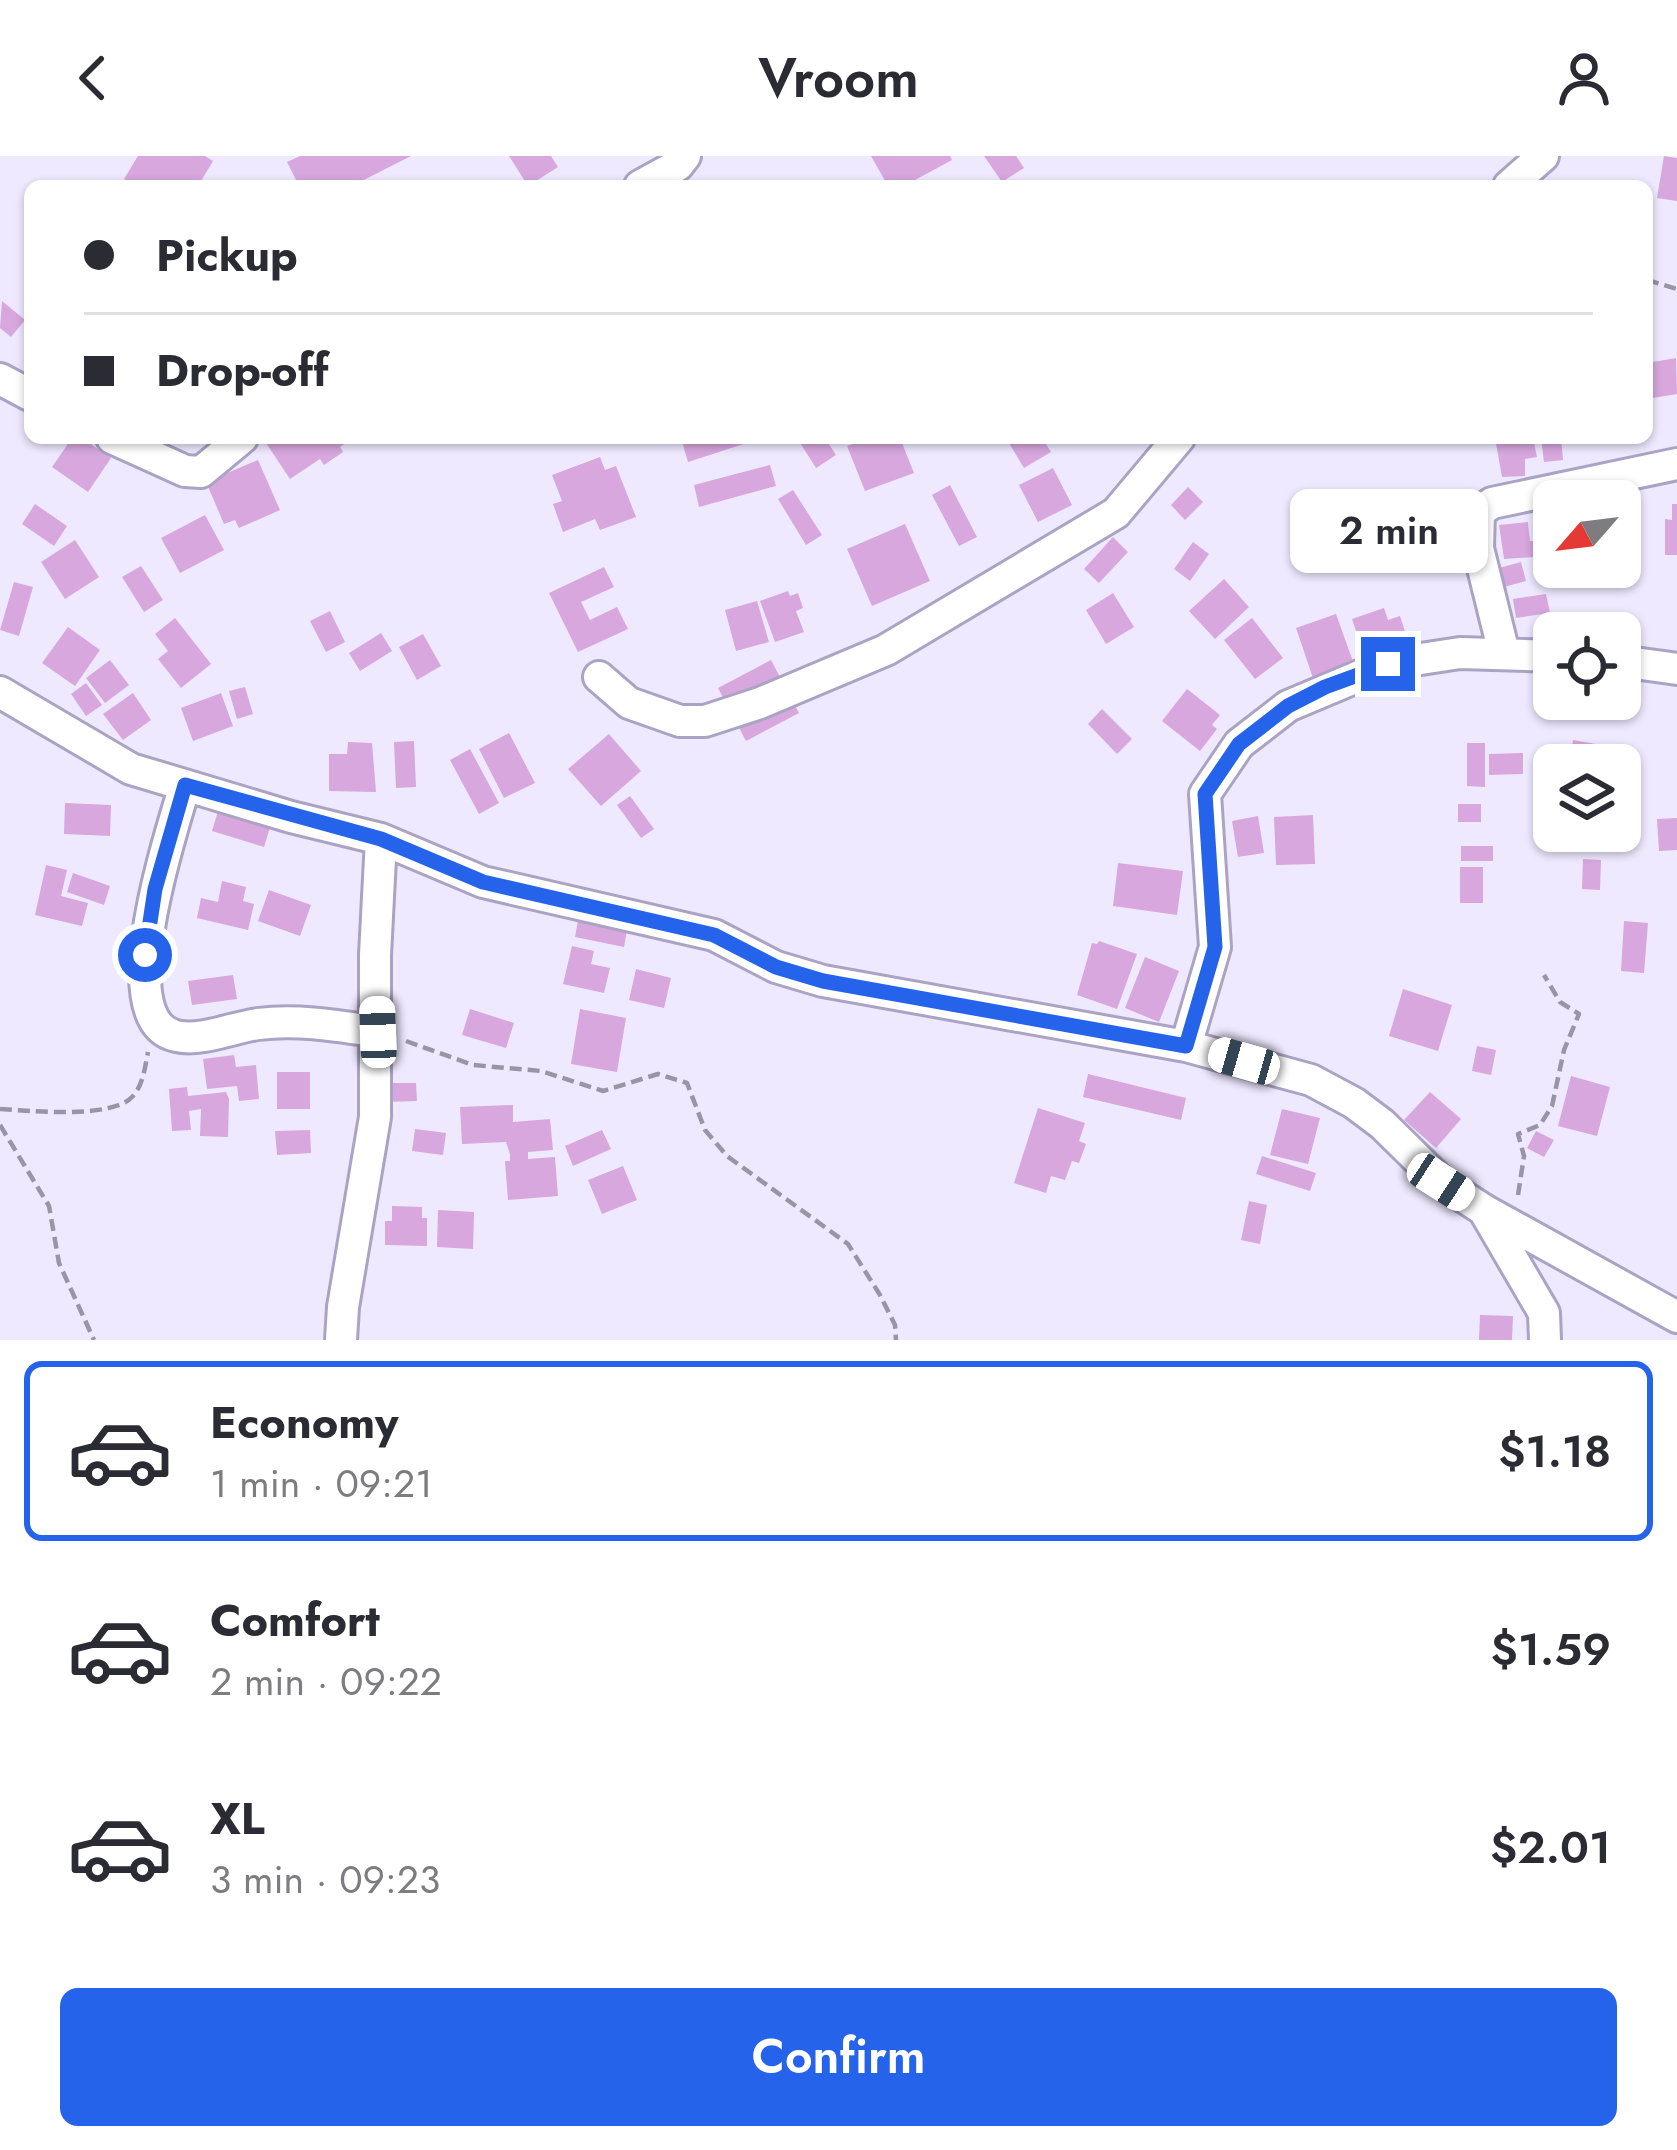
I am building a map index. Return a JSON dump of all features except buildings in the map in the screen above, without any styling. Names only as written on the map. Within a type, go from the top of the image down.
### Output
[{"type":"street","points":[[650,180],[685,156]]},
{"type":"street","points":[[1516,180],[1544,156]]},
{"type":"street","points":[[125,444],[185,471],[201,472],[235,444]]},
{"type":"street","points":[[599,677],[629,703],[680,721],[705,722],[760,703],[886,650],[1116,513],[1174,444]]},
{"type":"street","points":[[1504,653],[1478,548],[1480,512],[1492,503],[1677,464]]},
{"type":"street","points":[[1186,1046],[1215,947],[1205,794],[1239,744],[1288,706],[1388,664],[1460,652],[1533,655]]},
{"type":"street","points":[[1641,664],[1677,669]]},
{"type":"street","points":[[0,692],[131,769],[381,839],[483,882],[714,935],[776,967],[823,981],[1186,1046],[1311,1080],[1382,1124],[1441,1182],[1677,1317]]},
{"type":"street","points":[[185,785],[155,889],[145,955],[146,998],[164,1030],[176,1036],[300,1021],[378,1032]]},
{"type":"street","points":[[341,1340],[375,1117],[381,839]]},
{"type":"street","points":[[1494,1216],[1544,1313],[1545,1340]]},
{"type":"path","points":[[1494,1216],[1518,1196],[1524,1156],[1518,1134],[1540,1125],[1552,1106],[1564,1050],[1579,1014],[1560,1002],[1544,975]]},
{"type":"path","points":[[0,1108],[103,1110],[132,1097],[148,1052],[146,998]]},
{"type":"path","points":[[378,1032],[473,1065],[541,1071],[603,1091],[658,1074],[687,1083],[705,1130],[727,1156],[848,1244],[880,1295],[895,1325],[896,1340]]},
{"type":"path","points":[[0,1125],[44,1195],[59,1263],[94,1340]]},
{"type":"route","points":[[145,955],[155,889],[185,785],[381,839],[483,882],[532,896],[714,935],[776,967],[823,981],[1186,1046],[1215,947],[1205,794],[1239,744],[1288,706],[1388,664]]}]
